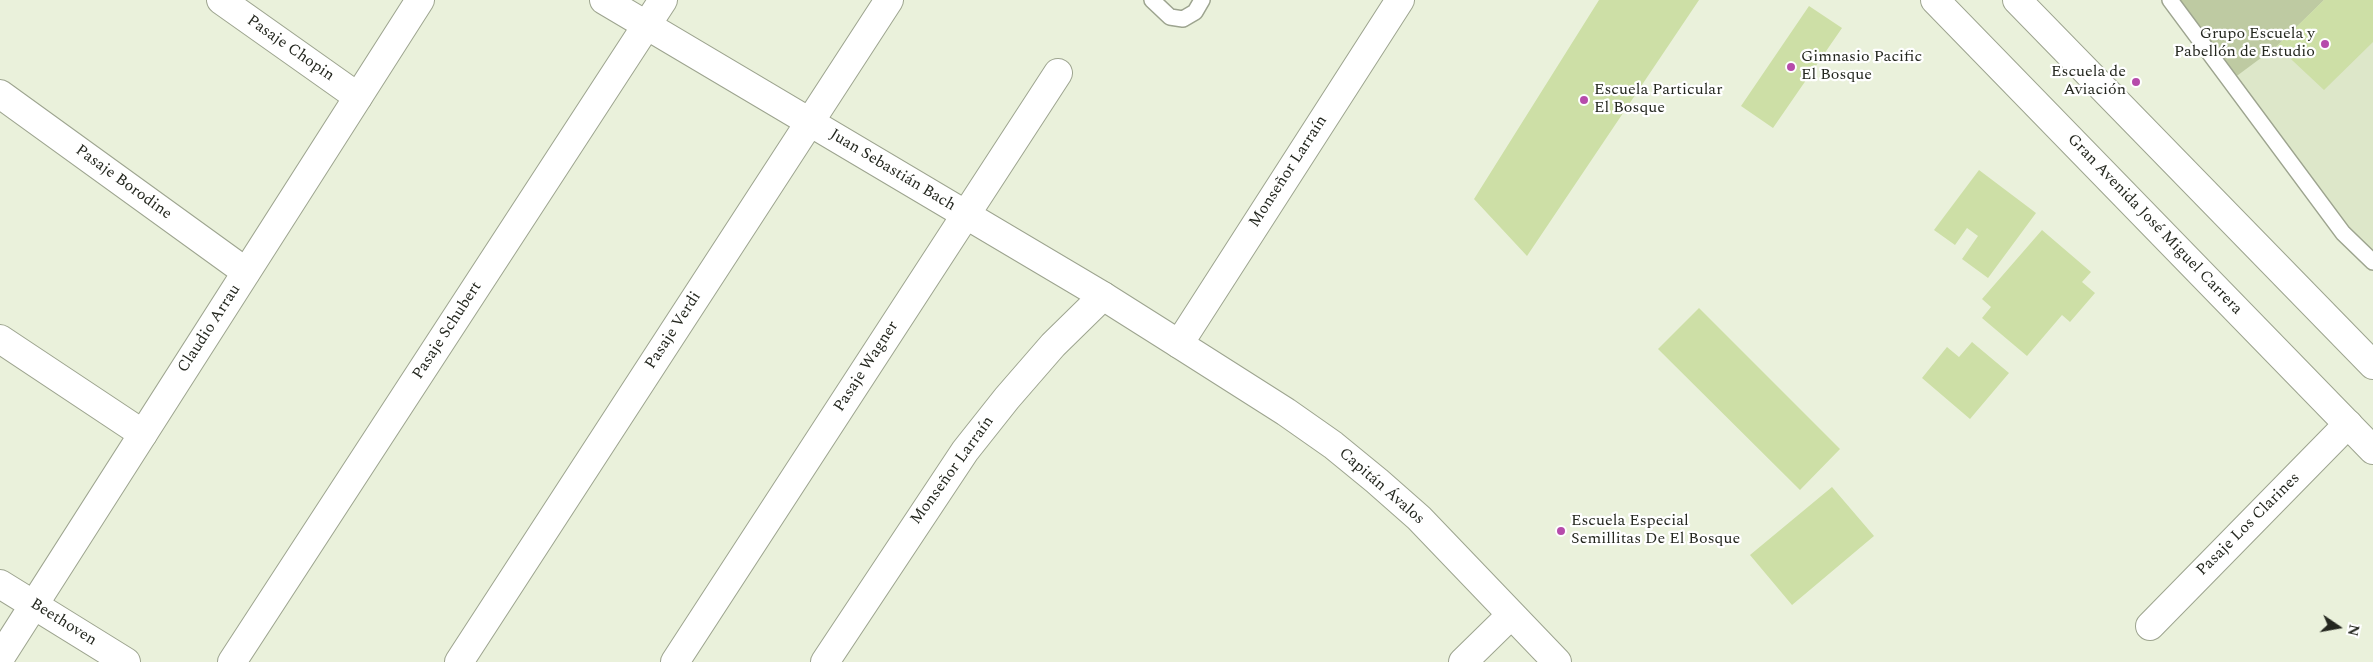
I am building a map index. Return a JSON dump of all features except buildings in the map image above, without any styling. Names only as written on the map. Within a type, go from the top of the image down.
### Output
[{"type":"street","name":"Pasaje Chopin","points":[[221,0],[358,98]]},
{"type":"street","name":"Claudio Arrau","points":[[0,658],[420,0]]},
{"type":"street","name":"Juan Sebastián Bach","points":[[604,0],[1103,296],[1179,344]]},
{"type":"street","name":"Pasaje Schubert","points":[[232,662],[663,0]]},
{"type":"street","name":"Pasaje Verdi","points":[[459,662],[889,0]]},
{"type":"street","name":"Monseñor Larraín","points":[[1179,344],[1400,0]]},
{"type":"street","name":"Gran Avenida José Miguel Carrera","points":[[1936,0],[2373,450]]},
{"type":"street","points":[[2017,0],[2373,365]]},
{"type":"street","name":"Pasaje Wagner","points":[[675,662],[1058,73]]},
{"type":"street","name":"Pasaje Borodine","points":[[0,94],[246,272]]},
{"type":"street","name":"Monseñor Larraín","points":[[825,662],[965,451],[1007,398],[1053,346],[1103,296]]},
{"type":"street","points":[[0,339],[143,434]]},
{"type":"street","name":"Capitán Ávalos","points":[[1179,344],[1333,445],[1377,481],[1419,518],[1557,662]]},
{"type":"street","name":"Pasaje Los Clarines","points":[[2150,626],[2348,424]]},
{"type":"street","name":"Beethoven","points":[[0,584],[126,662]]},
{"type":"street","points":[[1463,662],[1511,615]]},
{"type":"lane","points":[[1152,0],[1170,17],[1183,20],[1195,12],[1202,0]]},
{"type":"lane","points":[[2170,0],[2343,232],[2373,262]]},
{"type":"shaded area","points":[[2170,0],[2373,0],[2373,262]]},
{"type":"shaded area","points":[[2170,0],[2324,0],[2277,46],[2230,81]]},
{"type":"place","name":"Grupo Escuela y Pabellón de Estudio","points":[[2325,44]]},
{"type":"place","name":"Gimnasio Pacific El Bosque","points":[[1791,67]]},
{"type":"place","name":"Escuela de Aviación","points":[[2136,82]]},
{"type":"place","name":"Escuela Particular El Bosque","points":[[1584,100]]},
{"type":"place","name":"Escuela Especial Semillitas De El Bosque","points":[[1561,531]]}]
